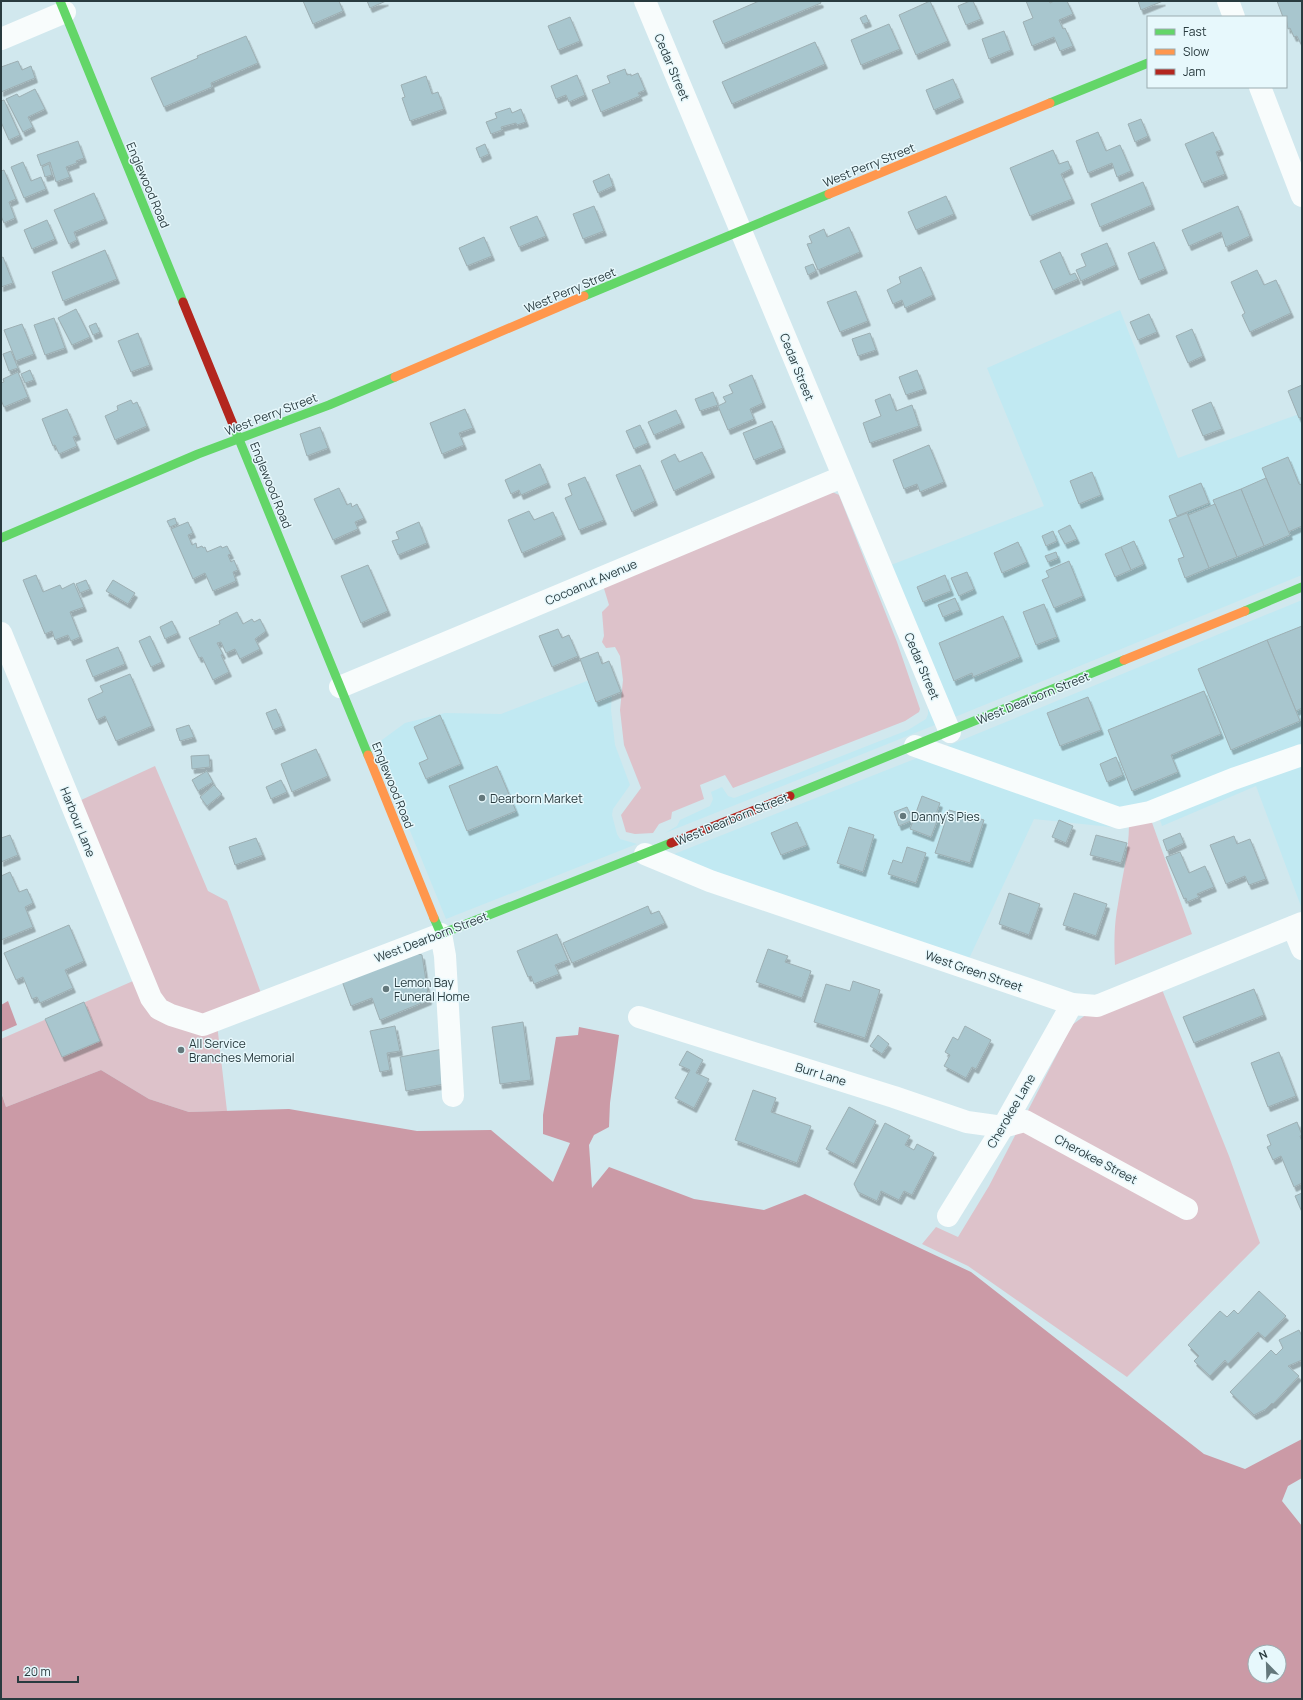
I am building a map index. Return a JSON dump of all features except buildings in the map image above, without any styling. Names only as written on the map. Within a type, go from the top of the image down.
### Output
[{"type":"street","name":"Cedar Street","points":[[645,1],[842,477],[950,732]]},
{"type":"street","points":[[1228,1],[1234,16]]},
{"type":"street","points":[[1,39],[62,7]]},
{"type":"street","name":"Englewood Road","points":[[62,7],[240,438],[441,934]]},
{"type":"street","name":"West Perry Street","points":[[1,538],[198,454],[329,405],[740,230],[1147,63]]},
{"type":"street","points":[[1260,88],[1302,196]]},
{"type":"street","name":"Cocoanut Avenue","points":[[340,687],[842,477]]},
{"type":"street","name":"West Dearborn Street","points":[[159,1009],[171,1015],[203,1025],[645,854],[950,732],[1302,587]]},
{"type":"street","name":"Harbour Lane","points":[[1,633],[151,998],[159,1009]]},
{"type":"street","points":[[915,746],[1119,818],[1150,812],[1233,779],[1302,755]]},
{"type":"street","name":"West Green Street","points":[[645,854],[710,880],[1072,1004],[1097,1006],[1298,925]]},
{"type":"street","points":[[1298,925],[1302,949]]},
{"type":"street","points":[[441,934],[445,956],[454,1096]]},
{"type":"street","name":"Cherokee Lane","points":[[948,1216],[1003,1127],[1072,1004]]},
{"type":"street","name":"Burr Lane","points":[[639,1017],[894,1097],[967,1122],[1003,1127]]},
{"type":"street","name":"Cherokee Street","points":[[1003,1127],[1025,1121],[1187,1208]]},
{"type":"shaded area","points":[[1120,310],[1178,458],[1302,413],[1302,575],[945,721],[665,833],[677,826],[680,820],[710,806],[713,799],[711,792],[722,787],[728,796],[734,798],[737,797],[908,730],[926,719],[928,707],[878,570],[1044,506],[987,368]]},
{"type":"shaded area","points":[[830,491],[839,495],[897,642],[920,709],[919,712],[905,721],[733,788],[725,775],[700,785],[704,799],[672,812],[671,819],[659,824],[653,833],[635,834],[626,832],[621,815],[641,788],[624,745],[620,710],[623,680],[620,656],[615,647],[606,648],[602,642],[604,636],[602,612],[609,605],[602,582]]},
{"type":"shaded area","points":[[1302,600],[1302,909],[1256,786],[1162,826],[1158,814],[1120,828],[1034,819],[967,963],[664,858],[945,747]]},
{"type":"shaded area","points":[[613,671],[611,710],[615,745],[630,785],[613,809],[612,815],[617,834],[620,839],[637,844],[446,919],[375,745],[405,723],[445,713],[501,714]]},
{"type":"shaded area","points":[[155,766],[208,891],[227,901],[265,1004],[217,1024],[227,1111],[189,1112],[149,1099],[101,1070],[6,1107],[1,1091],[1,1039],[133,981],[79,801]]},
{"type":"shaded area","points":[[1150,817],[1192,934],[1115,965],[1114,942],[1116,919],[1127,854],[1129,824]]},
{"type":"shaded area","points":[[1161,987],[1229,1156],[1260,1243],[1127,1377],[968,1266],[922,1244],[936,1227],[958,1237],[989,1186],[1072,1025],[1087,1014]]},
{"type":"shaded area","points":[[8,1001],[17,1025],[1,1032],[1,1005]]},
{"type":"shaded area","points":[[579,1027],[619,1035],[610,1103],[609,1127],[594,1135],[589,1145],[592,1188],[609,1167],[694,1199],[764,1210],[805,1194],[971,1272],[1204,1454],[1245,1469],[1302,1439],[1302,1478],[1288,1486],[1282,1501],[1302,1526],[1302,1699],[1,1699],[1,1092],[6,1107],[101,1070],[149,1099],[189,1112],[289,1109],[417,1131],[491,1130],[553,1182],[570,1143],[543,1134],[543,1115],[556,1037],[578,1035]]},
{"type":"traffic: fast","points":[[60,1],[183,302]]},
{"type":"traffic: fast","points":[[1050,103],[1147,63]]},
{"type":"traffic: fast","points":[[584,296],[829,194]]},
{"type":"traffic: fast","points":[[1,538],[198,454],[329,405],[395,377]]},
{"type":"traffic: fast","points":[[234,427],[368,755]]},
{"type":"traffic: fast","points":[[1245,611],[1302,587]]},
{"type":"traffic: fast","points":[[790,796],[1124,660]]},
{"type":"traffic: fast","points":[[434,918],[441,934],[671,843]]},
{"type":"traffic: slow","points":[[829,194],[1050,103]]},
{"type":"traffic: slow","points":[[395,377],[584,296]]},
{"type":"traffic: slow","points":[[1124,660],[1245,611]]},
{"type":"traffic: slow","points":[[368,755],[434,918]]},
{"type":"traffic: jam","points":[[183,302],[234,427]]},
{"type":"traffic: jam","points":[[671,843],[790,796]]},
{"type":"place","name":"Dearborn Market","points":[[482,798]]},
{"type":"place","name":"Danny's Pies","points":[[903,816]]},
{"type":"place","name":"Lemon Bay Funeral Home","points":[[386,989]]},
{"type":"place","name":"All Service Branches Memorial","points":[[181,1050]]}]
